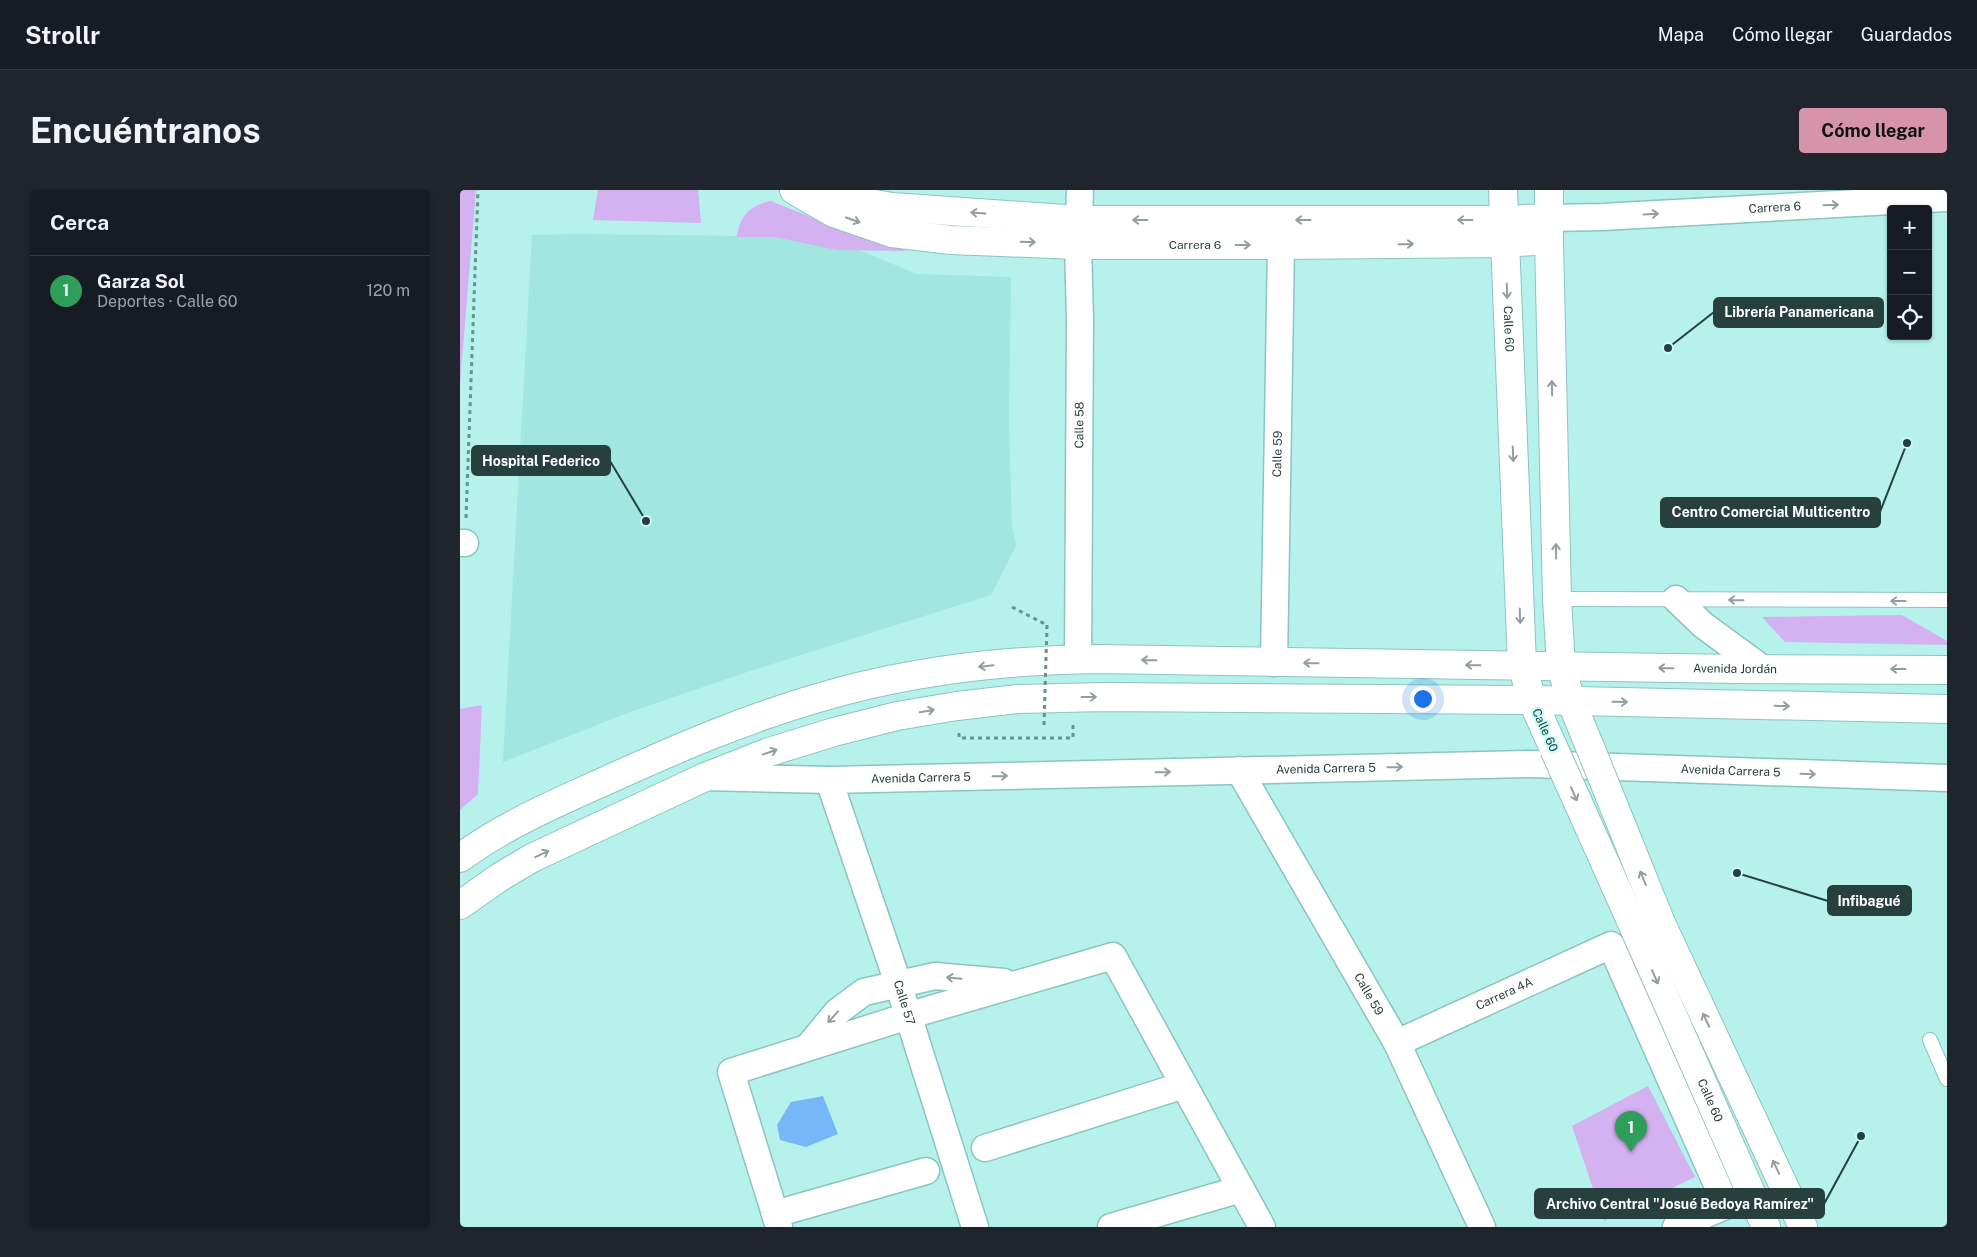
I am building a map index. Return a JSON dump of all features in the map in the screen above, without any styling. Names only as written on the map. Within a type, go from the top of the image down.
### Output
[{"type":"main road","name":"Carrera 6","points":[[796,190],[892,210],[1078,232],[1281,245],[1549,229]]},
{"type":"main road","name":"Calle 60","points":[[1503,190],[1522,665],[1532,700],[1766,1227]]},
{"type":"main road","points":[[1549,190],[1557,599],[1561,666],[1571,701],[1661,923],[1803,1227]]},
{"type":"main road","name":"Carrera 6","points":[[1078,232],[1504,231]]},
{"type":"main road","points":[[469,852],[537,812],[627,771],[754,719],[819,697],[946,670],[1006,663],[1078,659],[1522,665]]},
{"type":"main road","name":"Avenida Jordán","points":[[1522,665],[1947,670]]},
{"type":"main road","name":"Avenida Carrera 5","points":[[460,905],[532,858],[705,777],[779,749],[834,732],[897,716],[957,706],[1074,697],[1532,700]]},
{"type":"main road","points":[[1532,700],[1947,709]]},
{"type":"street","name":"Calle 58","points":[[1078,659],[1080,319],[1078,232],[1080,190]]},
{"type":"street","name":"Carrera 6","points":[[1549,229],[1602,217],[1947,198]]},
{"type":"street","name":"Calle 59","points":[[1274,663],[1281,245]]},
{"type":"street","points":[[1676,599],[1702,625],[1763,669]]},
{"type":"street","name":"Avenida Carrera 5","points":[[705,777],[829,780],[1529,764],[1947,778]]},
{"type":"street","name":"Calle 59","points":[[1239,770],[1397,1044],[1482,1227]]},
{"type":"street","name":"Calle 57","points":[[829,780],[909,1016],[975,1227]]},
{"type":"street","name":"Carrera 4A","points":[[1397,1044],[1611,945],[1726,1205]]},
{"type":"street","points":[[926,1171],[777,1221],[731,1072],[909,1016],[1113,956],[1262,1227]]},
{"type":"street","points":[[808,1047],[837,1012],[864,992],[935,976],[1020,984]]},
{"type":"street","points":[[985,1148],[1184,1085]]},
{"type":"street","points":[[1112,1227],[1241,1188]]},
{"type":"street","points":[[1676,1227],[1752,1195]]},
{"type":"lane","points":[[1557,599],[1941,600],[1947,610]]},
{"type":"lane","points":[[1930,1040],[1947,1079]]},
{"type":"path","points":[[462,543],[478,190]]},
{"type":"path","points":[[1012,607],[1048,625],[1044,725],[1034,725]]},
{"type":"path","points":[[959,727],[959,738],[1073,738],[1074,697]]},
{"type":"shaded area","points":[[460,190],[476,190],[460,384]]},
{"type":"shaded area","points":[[598,190],[698,190],[701,223],[593,220]]},
{"type":"shaded area","points":[[771,201],[835,227],[899,245],[905,251],[837,250],[775,237],[737,237],[738,229],[747,212],[757,205]]},
{"type":"shaded area","points":[[532,235],[827,237],[917,274],[1011,277],[1009,423],[1012,525],[1016,546],[991,595],[753,670],[630,712],[503,762]]},
{"type":"shaded area","points":[[1902,615],[1947,641],[1947,645],[1785,642],[1762,617]]},
{"type":"shaded area","points":[[482,705],[478,794],[460,810],[460,709]]},
{"type":"shaded area","points":[[1648,1086],[1695,1177],[1604,1221],[1572,1126]]},
{"type":"water","points":[[823,1096],[838,1134],[806,1147],[780,1140],[777,1125],[791,1102]]},
{"type":"place","name":"Librería Panamericana","points":[[1668,348]]},
{"type":"place","name":"Centro Comercial Multicentro","points":[[1907,443]]},
{"type":"place","name":"Hospital Federico","points":[[646,521]]},
{"type":"place","name":"Infibagué","points":[[1737,873]]},
{"type":"place","name":"Archivo Central \"Josué Bedoya Ramírez\"","points":[[1861,1136]]},
{"type":"place","name":"Garza Sol","points":[[1631,1152]]}]
